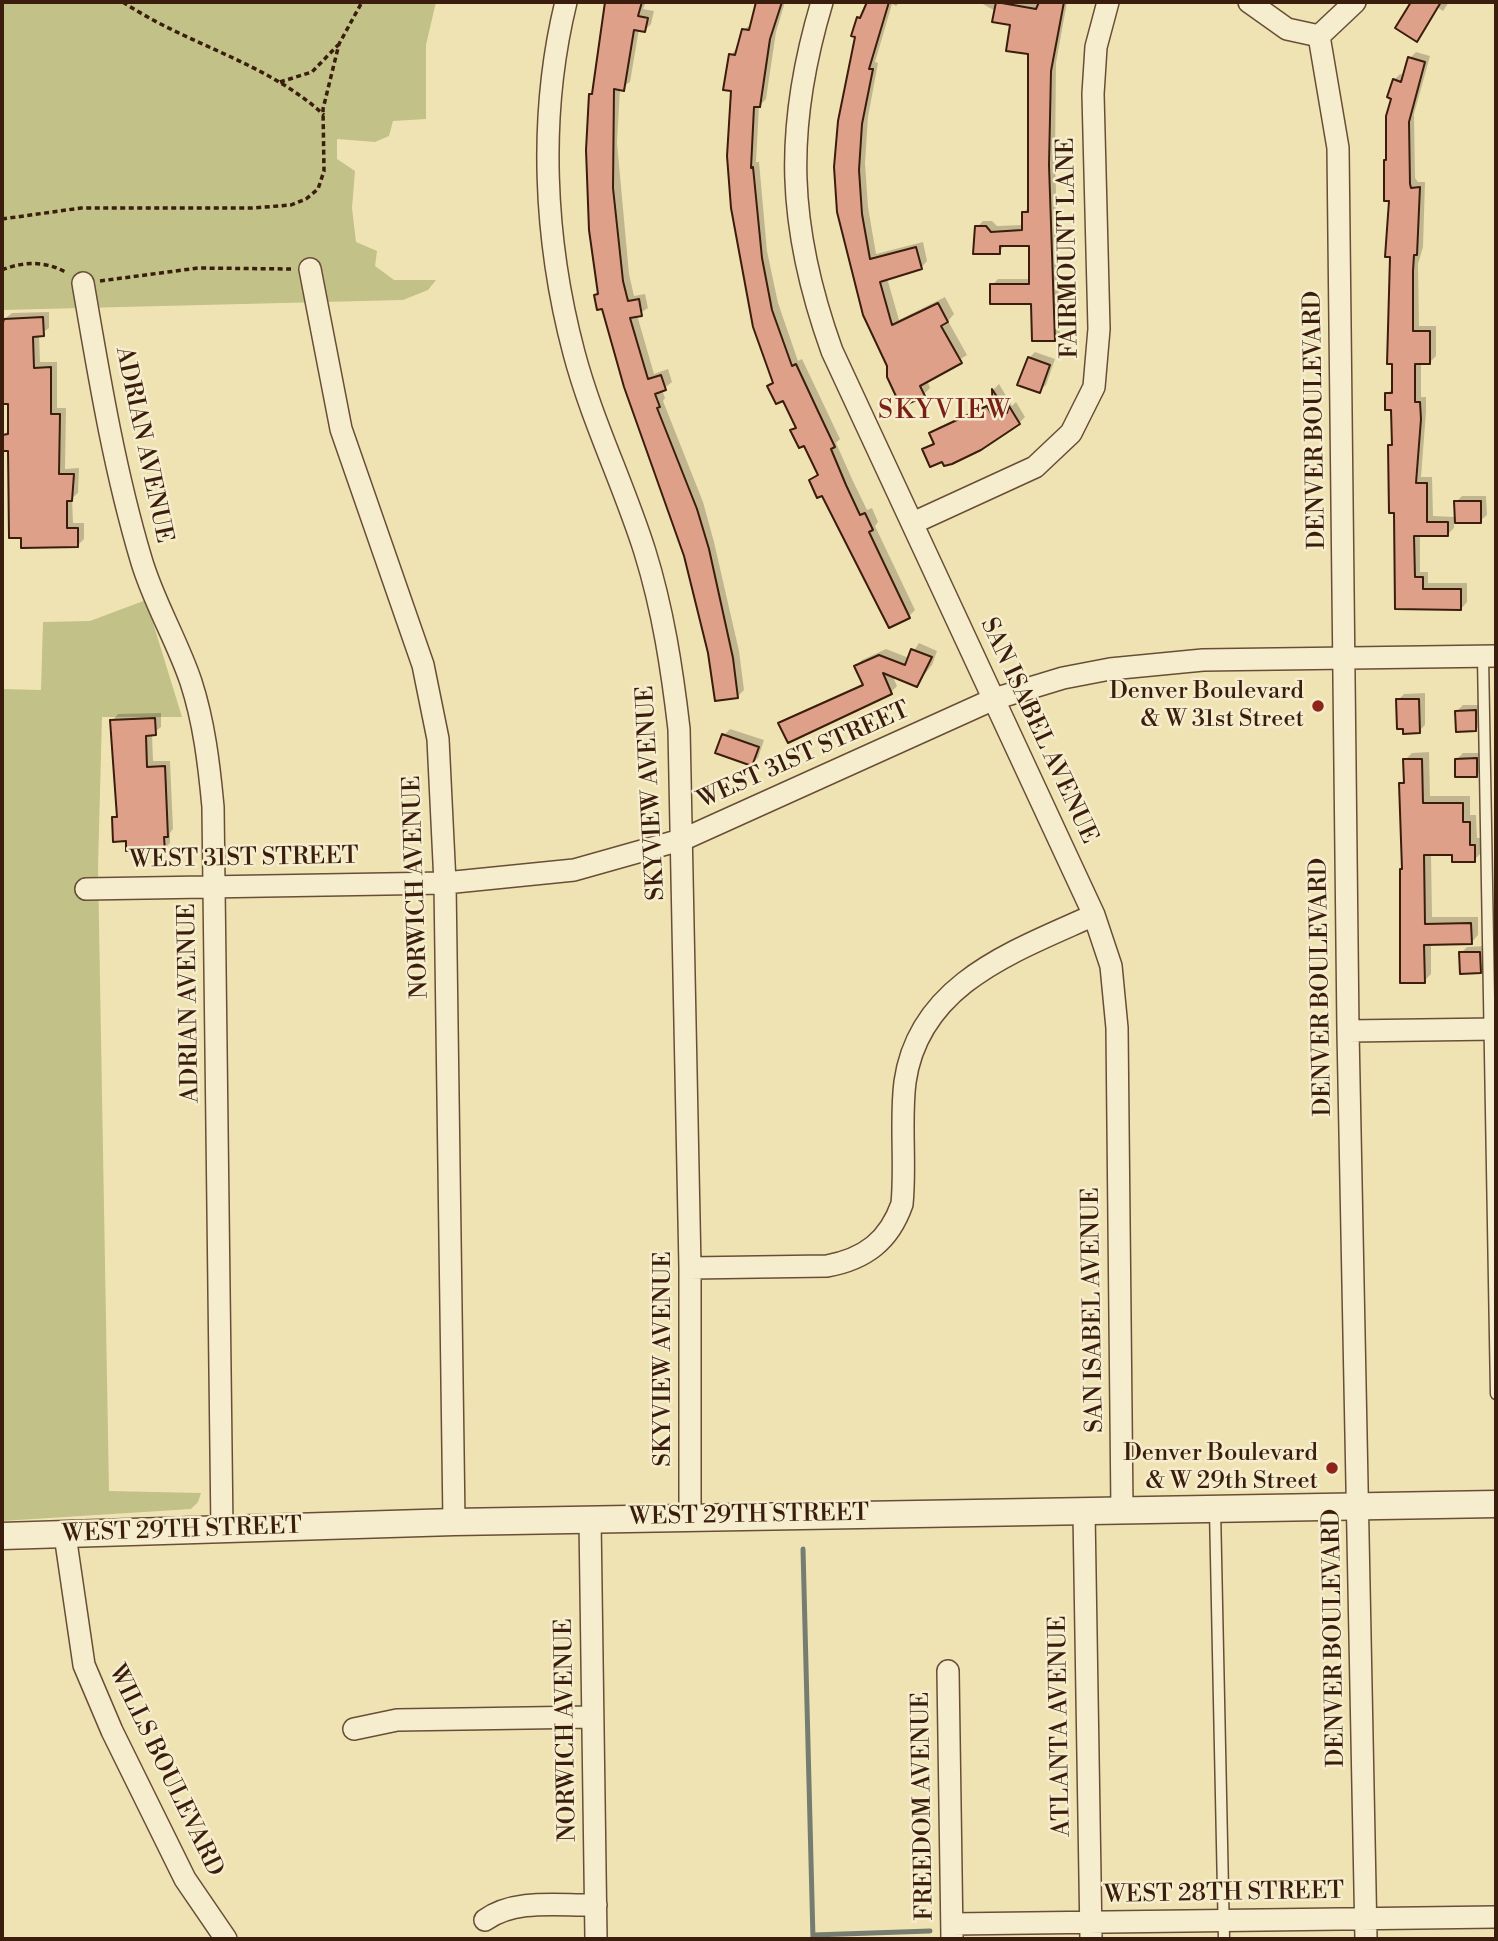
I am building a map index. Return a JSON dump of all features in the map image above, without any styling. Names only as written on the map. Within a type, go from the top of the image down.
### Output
[{"type":"street","name":"SKYVIEW AVENUE","points":[[566,2],[554,67],[548,141],[554,253],[575,356],[645,555],[660,614],[679,729],[684,839],[690,1268],[690,1517]]},
{"type":"street","name":"SAN ISABEL AVENUE","points":[[822,2],[800,90],[795,146],[794,196],[813,297],[832,351],[1094,915],[1111,966],[1116,1017],[1122,1511]]},
{"type":"street","name":"FAIRMOUNT LANE","points":[[913,523],[1035,467],[1071,433],[1094,387],[1099,329],[1093,94],[1096,47],[1108,2]]},
{"type":"street","points":[[1249,2],[1287,29],[1319,36],[1356,2]]},
{"type":"street","name":"DENVER BOULEVARD","points":[[1319,36],[1338,148],[1346,659],[1348,1031],[1366,1939]]},
{"type":"street","name":"NORWICH AVENUE","points":[[310,269],[341,429],[423,665],[438,739],[445,883],[454,1522]]},
{"type":"street","name":"ADRIAN AVENUE","points":[[83,283],[108,433],[141,561],[191,681],[204,729],[213,807],[222,1530]]},
{"type":"street","name":"WEST 31ST STREET","points":[[86,889],[445,883],[575,870],[684,839],[994,699],[1043,683],[1110,668],[1203,660],[1490,656]]},
{"type":"street","points":[[690,1268],[827,1266],[848,1262],[866,1254],[883,1239],[895,1223],[902,1205],[905,1081],[922,1031],[937,1007],[979,969],[1094,915]]},
{"type":"street","points":[[1348,1031],[1492,1029]]},
{"type":"street","name":"WEST 29TH STREET","points":[[2,1536],[590,1519],[1496,1504]]},
{"type":"street","name":"ATLANTA AVENUE","points":[[1084,1512],[1090,1931]]},
{"type":"street","name":"NORWICH AVENUE","points":[[590,1519],[596,1939]]},
{"type":"street","name":"WILLS BOULEVARD","points":[[65,1535],[84,1665],[112,1731],[185,1879],[226,1939]]},
{"type":"street","name":"FREEDOM AVENUE","points":[[948,1671],[952,1932]]},
{"type":"street","points":[[354,1729],[397,1720],[592,1717]]},
{"type":"street","points":[[485,1920],[499,1910],[516,1906],[596,1905]]},
{"type":"street","name":"WEST 28TH STREET","points":[[952,1932],[1223,1929],[1366,1918],[1496,1917]]},
{"type":"lane","points":[[1490,656],[1496,1394]]},
{"type":"lane","points":[[1215,1509],[1223,1929]]},
{"type":"path","points":[[123,2],[172,32],[280,82],[303,95],[324,115]]},
{"type":"path","points":[[280,82],[312,72],[339,44],[362,2]]},
{"type":"path","points":[[2,219],[81,208],[291,205],[306,199],[318,189],[324,171],[324,115],[339,44]]},
{"type":"path","points":[[2,270],[15,265],[51,263],[83,283],[198,268],[310,269]]},
{"type":"shaded area","points":[[2,2],[436,2],[426,45],[426,119],[393,121],[389,136],[375,142],[337,139],[337,159],[355,171],[352,208],[356,242],[377,251],[375,266],[394,280],[436,280],[428,290],[403,300],[2,310]]},
{"type":"shaded area","points":[[146,600],[182,717],[102,717],[98,867],[109,1491],[201,1493],[198,1502],[191,1509],[2,1521],[2,689],[41,690],[43,622],[90,621]]},
{"type":"building","points":[[605,2],[642,2],[638,16],[648,18],[645,32],[634,30],[624,91],[614,89],[613,188],[623,281],[628,301],[639,299],[642,316],[630,318],[648,379],[661,375],[666,390],[655,394],[660,407],[657,408],[697,509],[709,549],[733,658],[738,698],[715,701],[708,653],[684,556],[624,387],[602,309],[597,310],[594,295],[598,294],[589,230],[586,150],[589,94],[592,94]]},
{"type":"building","points":[[756,2],[782,2],[770,39],[760,107],[754,107],[751,168],[753,167],[762,258],[772,310],[792,366],[796,364],[835,447],[831,449],[846,485],[860,515],[865,513],[873,530],[869,532],[910,618],[889,628],[822,496],[817,498],[809,480],[818,475],[804,446],[799,448],[790,430],[796,428],[783,401],[776,404],[767,386],[773,383],[753,327],[731,208],[727,156],[731,91],[723,90],[729,54],[735,55],[742,29],[749,30]]},
{"type":"building","points":[[867,2],[889,2],[869,69],[873,69],[862,124],[859,170],[862,214],[870,259],[916,247],[922,269],[880,282],[892,325],[938,303],[948,322],[941,326],[962,363],[920,386],[925,396],[901,407],[887,377],[887,366],[863,315],[837,212],[834,167],[838,121],[855,37],[851,36],[857,17],[860,18]]},
{"type":"building","points":[[996,2],[1036,9],[1039,2],[1064,2],[1051,71],[1049,165],[1055,341],[1032,341],[1031,304],[990,304],[990,284],[1029,284],[1029,246],[1000,246],[1000,254],[973,254],[975,226],[986,226],[991,232],[1022,230],[1022,212],[1028,212],[1028,54],[1006,51],[1010,25],[992,22]]},
{"type":"building","points":[[1411,2],[1441,2],[1417,42],[1395,28]]},
{"type":"building","points":[[1408,57],[1425,62],[1409,122],[1410,184],[1411,188],[1420,187],[1417,255],[1414,255],[1413,271],[1413,331],[1430,331],[1430,364],[1415,364],[1415,402],[1420,402],[1421,419],[1416,483],[1427,483],[1427,522],[1448,522],[1448,536],[1414,536],[1415,577],[1423,577],[1423,589],[1461,589],[1461,610],[1395,609],[1394,513],[1389,513],[1388,445],[1392,445],[1391,410],[1385,410],[1385,393],[1392,393],[1392,364],[1387,364],[1390,257],[1385,257],[1389,201],[1384,201],[1384,160],[1386,116],[1391,99],[1387,97],[1393,79],[1401,82]]},
{"type":"building","points":[[43,317],[44,336],[33,337],[34,368],[51,367],[51,414],[60,414],[59,474],[74,474],[72,501],[67,501],[67,528],[78,528],[78,547],[21,548],[21,538],[9,538],[8,451],[2,451],[2,435],[8,434],[8,404],[2,404],[2,326],[4,319]]},
{"type":"building","points":[[1028,357],[1050,365],[1040,393],[1017,385]]},
{"type":"building","points":[[992,389],[1007,413],[1009,406],[1020,424],[981,450],[952,464],[944,466],[942,462],[930,467],[922,449],[934,444],[929,433],[987,406],[993,417]]},
{"type":"building","points":[[1454,501],[1481,501],[1481,523],[1455,523]]},
{"type":"building","points":[[911,649],[932,657],[917,687],[883,673],[892,694],[788,743],[778,723],[863,685],[854,666],[879,655],[905,665]]},
{"type":"building","points":[[1396,699],[1419,699],[1420,733],[1403,734],[1403,729],[1397,729]]},
{"type":"building","points":[[1476,710],[1476,731],[1456,732],[1455,711]]},
{"type":"building","points":[[155,718],[156,735],[146,736],[147,767],[165,766],[168,837],[164,837],[165,851],[126,851],[126,841],[113,842],[112,817],[117,817],[110,720]]},
{"type":"building","points":[[722,734],[759,747],[752,766],[715,753]]},
{"type":"building","points":[[1477,758],[1477,777],[1455,777],[1455,759]]},
{"type":"building","points":[[1403,759],[1422,759],[1423,803],[1463,803],[1463,822],[1470,822],[1470,845],[1475,845],[1475,862],[1452,862],[1452,855],[1424,855],[1425,924],[1471,923],[1472,944],[1424,945],[1425,983],[1400,983],[1402,869],[1399,783],[1404,783]]},
{"type":"building","points":[[1459,952],[1480,952],[1481,973],[1460,974]]},
{"type":"waterway","points":[[803,1549],[813,1939]]},
{"type":"waterway","points":[[813,1935],[930,1931]]},
{"type":"place","name":"Denver Boulevard & W 31st Street","points":[[1318,706]]},
{"type":"place","name":"Denver Boulevard & W 29th Street","points":[[1332,1468]]},
{"type":"district","name":"SKYVIEW","points":[[945,412]]}]
